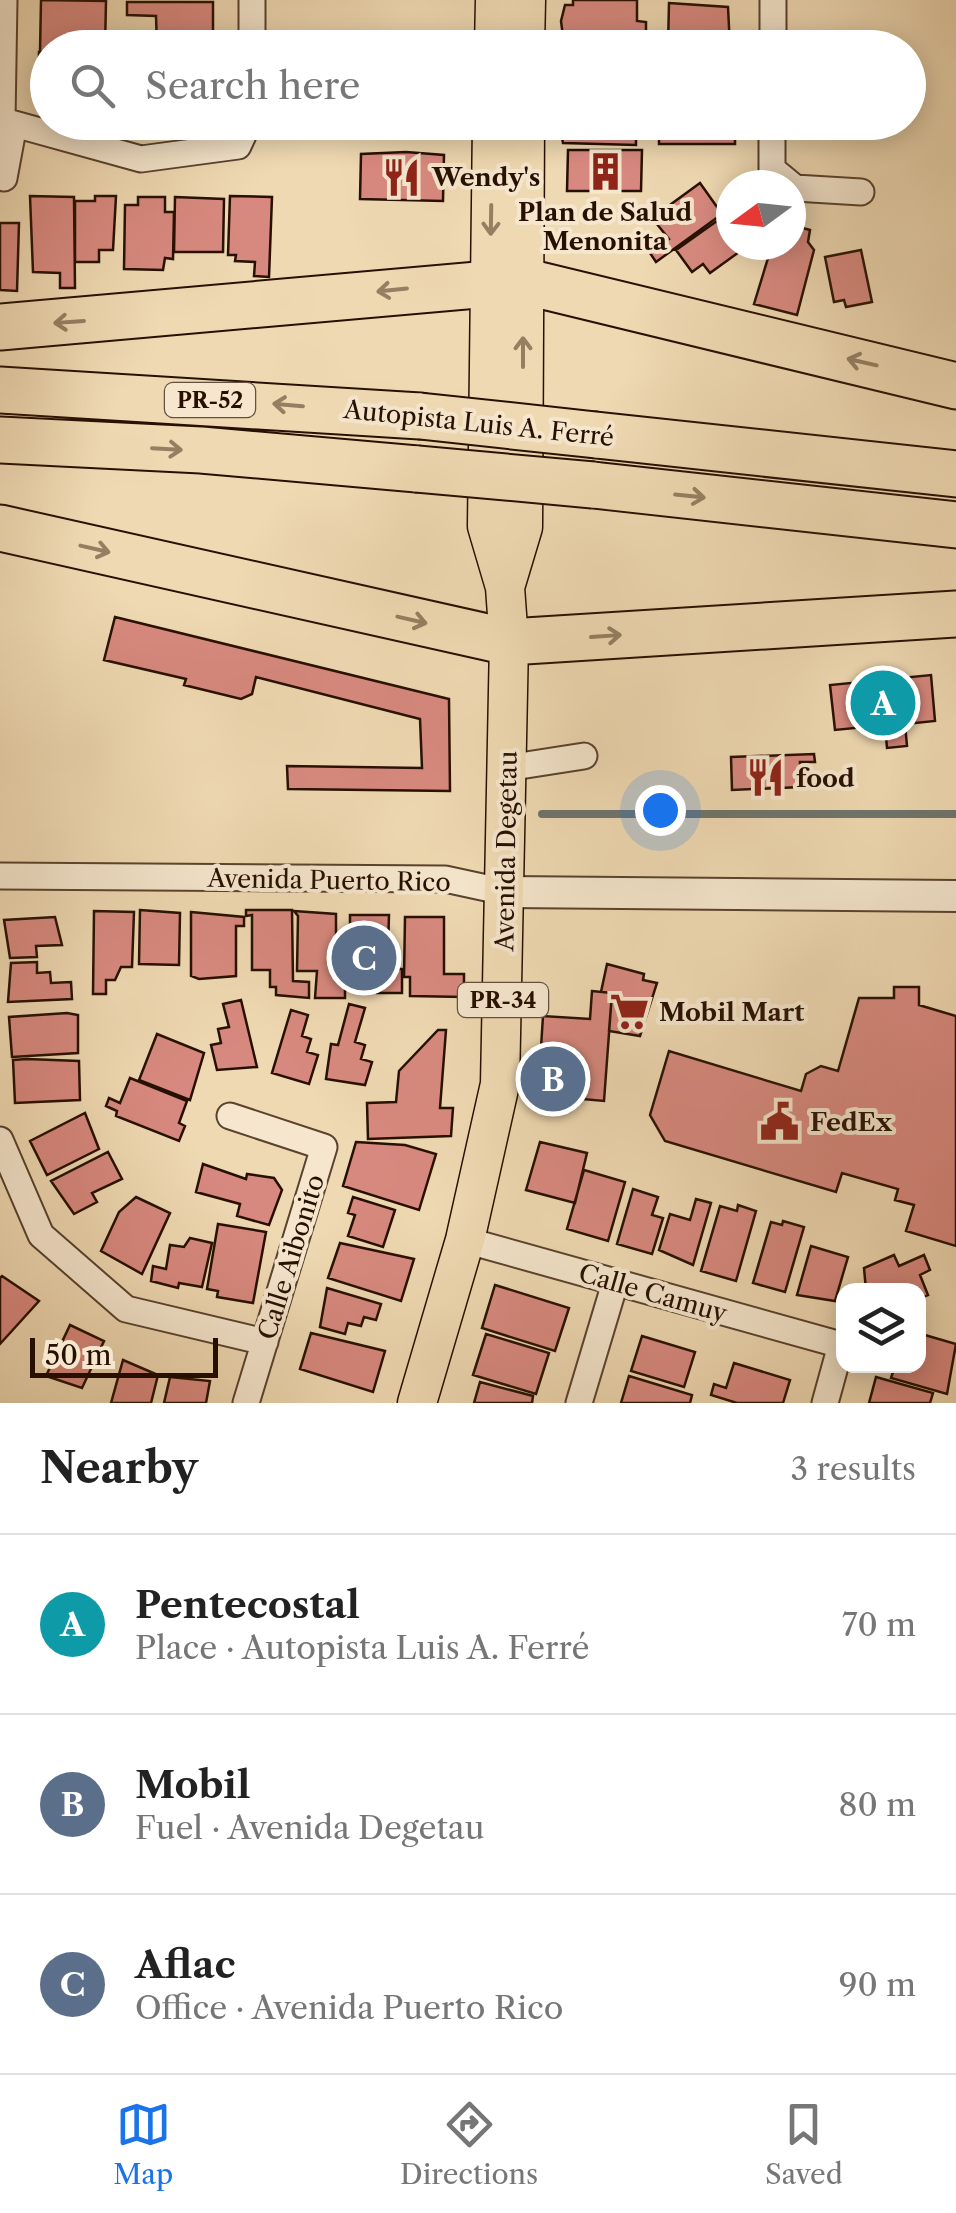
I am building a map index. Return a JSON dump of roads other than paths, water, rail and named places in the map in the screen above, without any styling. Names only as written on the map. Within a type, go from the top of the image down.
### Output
[{"type":"highway","points":[[0,326],[506,280],[956,386]]},
{"type":"highway","name":"Autopista Luis A. Ferré","points":[[0,390],[420,416],[956,474]]},
{"type":"highway","name":"Autopista Luis A. Ferré","points":[[0,440],[202,450],[416,469],[956,525]]},
{"type":"highway","points":[[0,528],[508,642],[956,614]]},
{"type":"main road","points":[[494,0],[494,30]]},
{"type":"main road","points":[[526,0],[526,30]]},
{"type":"main road","name":"Avenida Degetau","points":[[494,140],[506,280]]},
{"type":"main road","name":"Avenida Degetau","points":[[417,1403],[465,1240],[500,1084],[508,642],[505,587],[487,526],[506,280],[522,140]]},
{"type":"street","points":[[4,0],[4,178]]},
{"type":"street","points":[[252,0],[252,30]]},
{"type":"street","points":[[772,30],[773,0]]},
{"type":"street","points":[[75,140],[141,158],[218,140]]},
{"type":"street","points":[[772,140],[772,168],[794,188],[861,192]]},
{"type":"street","points":[[508,768],[584,756]]},
{"type":"street","name":"Avenida Puerto Rico","points":[[0,876],[445,878],[506,892],[956,896]]},
{"type":"street","name":"Calle Aibonito","points":[[230,1116],[324,1147],[246,1403]]},
{"type":"street","points":[[0,1140],[41,1235],[126,1308],[265,1342]]},
{"type":"street","name":"Calle Camuy","points":[[465,1240],[840,1345],[825,1403]]},
{"type":"street","points":[[580,1403],[615,1283]]},
{"type":"waterway","points":[[542,814],[956,814]]},
{"type":"place","name":"Plan de Salud Menonita","points":[[605,171]]},
{"type":"place","name":"Wendy's","points":[[402,177]]},
{"type":"place","name":"Pentecostal","points":[[883,703]]},
{"type":"place","name":"food","points":[[766,778]]},
{"type":"place","name":"Aflac","points":[[364,958]]},
{"type":"place","name":"Mobil Mart","points":[[629,1012]]},
{"type":"place","name":"Mobil","points":[[553,1079]]},
{"type":"place","name":"FedEx","points":[[780,1122]]}]
